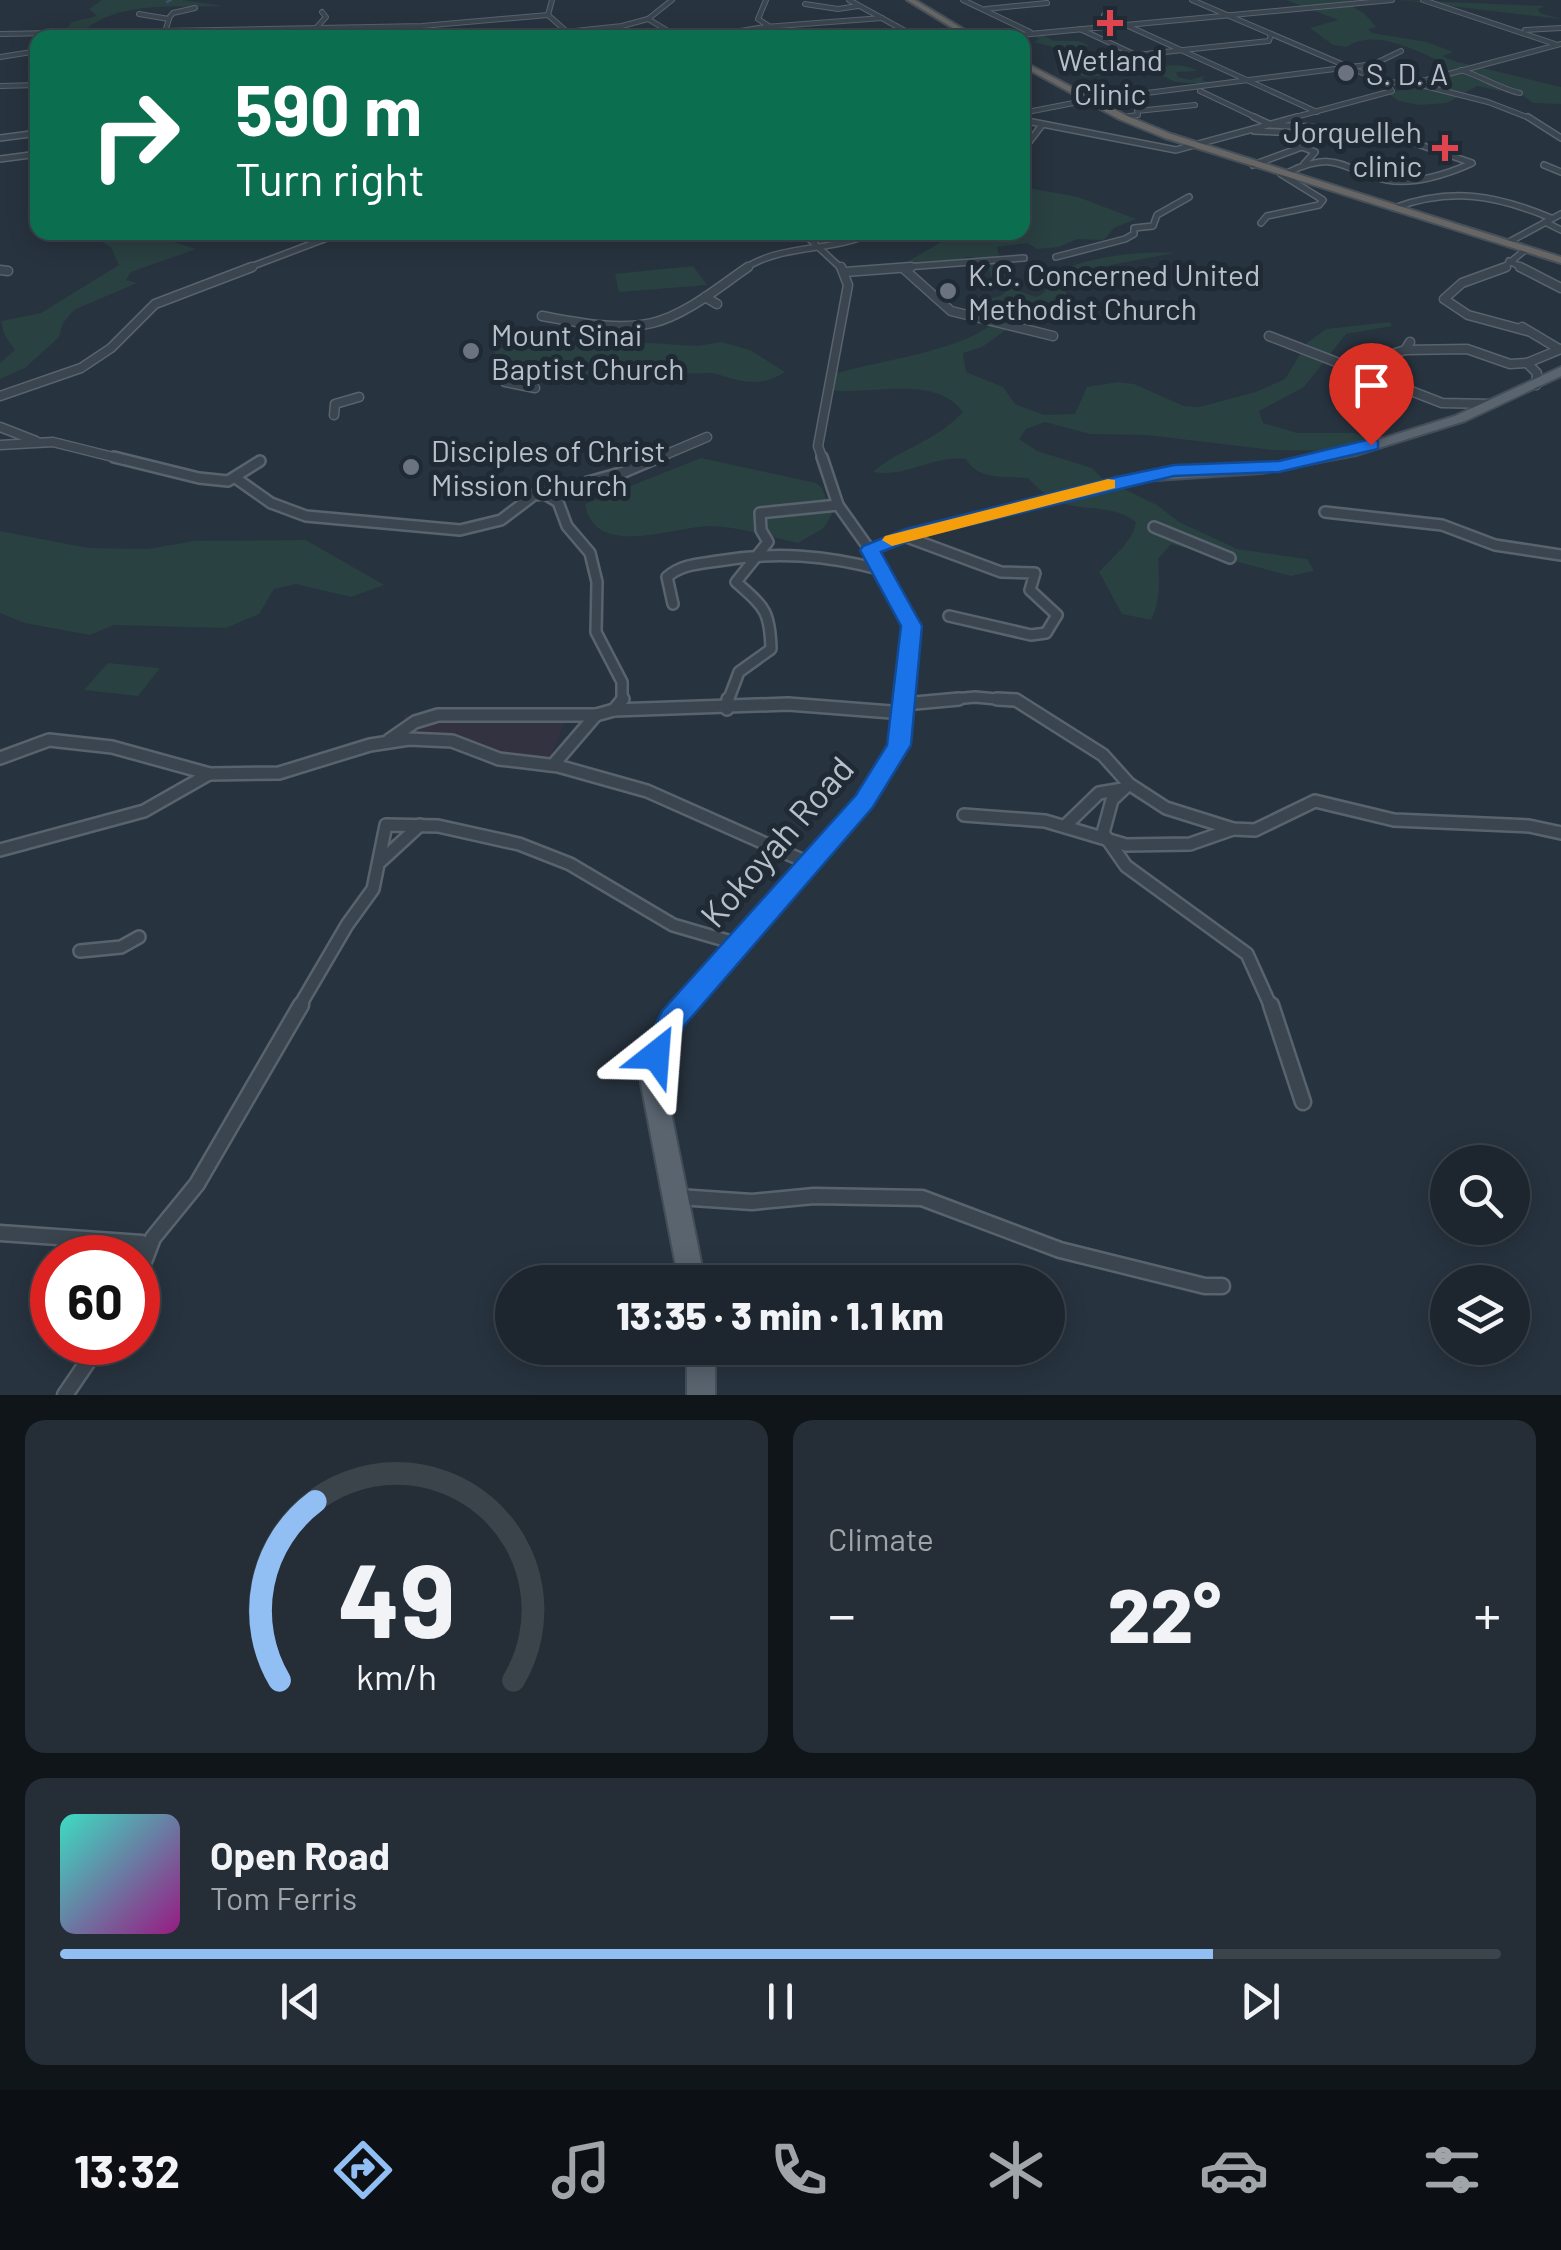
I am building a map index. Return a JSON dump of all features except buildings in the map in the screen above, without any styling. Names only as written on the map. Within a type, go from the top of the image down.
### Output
[{"type":"highway","points":[[910,0],[961,30]]},
{"type":"highway","points":[[1030,69],[1122,117],[1193,145],[1561,260]]},
{"type":"main road","points":[[870,550],[904,536],[1174,470],[1279,467],[1344,452],[1492,404],[1561,371]]},
{"type":"main road","name":"Kokoyah Road","points":[[689,1265],[652,1078],[656,1055],[672,1019],[812,864],[887,769],[899,745],[912,626],[870,550]]},
{"type":"main road","points":[[701,1365],[701,1395]]},
{"type":"street","points":[[548,15],[552,0]]},
{"type":"street","points":[[134,30],[314,30],[548,15],[566,30],[617,27],[648,19],[672,0]]},
{"type":"street","points":[[766,0],[758,17],[772,30]]},
{"type":"street","points":[[849,0],[904,30]]},
{"type":"street","points":[[963,0],[1026,30]]},
{"type":"street","points":[[1030,120],[1162,150],[1392,91],[1386,84],[1192,0]]},
{"type":"street","points":[[1032,33],[1392,0]]},
{"type":"street","points":[[1423,0],[1559,44]]},
{"type":"street","points":[[985,9],[1047,2]]},
{"type":"street","points":[[805,4],[838,9],[859,6]]},
{"type":"street","points":[[170,18],[195,8]]},
{"type":"street","points":[[164,10],[170,18]]},
{"type":"street","points":[[314,30],[326,17],[322,12]]},
{"type":"street","points":[[138,14],[170,18],[200,30]]},
{"type":"street","points":[[1104,15],[1317,112]]},
{"type":"street","points":[[167,29],[170,18]]},
{"type":"street","points":[[747,30],[882,18]]},
{"type":"street","points":[[648,19],[667,30]]},
{"type":"street","points":[[177,30],[184,25]]},
{"type":"street","points":[[422,26],[424,30]]},
{"type":"street","points":[[1094,27],[1136,30]]},
{"type":"street","points":[[1079,28],[1136,55],[1269,41],[1271,34]]},
{"type":"street","points":[[1519,29],[1561,28]]},
{"type":"street","points":[[0,34],[30,33]]},
{"type":"street","points":[[1095,37],[1120,40]]},
{"type":"street","points":[[1386,84],[1416,83],[1559,44]]},
{"type":"street","points":[[1030,115],[1092,102],[1381,62],[1401,51]]},
{"type":"street","points":[[0,57],[30,52]]},
{"type":"street","points":[[1198,58],[1212,55]]},
{"type":"street","points":[[1460,70],[1493,78],[1504,89],[1520,93]]},
{"type":"street","points":[[1416,83],[1496,104],[1532,118],[1541,131],[1561,138]]},
{"type":"street","points":[[0,86],[30,85]]},
{"type":"street","points":[[1202,88],[1191,89],[1206,92],[1271,124],[1311,127]]},
{"type":"street","points":[[1144,95],[1131,98],[1148,105],[1146,111]]},
{"type":"street","points":[[1122,117],[1195,105]]},
{"type":"street","points":[[1030,141],[1042,125]]},
{"type":"street","points":[[1251,130],[1303,133]]},
{"type":"street","points":[[0,138],[30,134]]},
{"type":"street","points":[[1284,173],[1304,165],[1339,160],[1388,180],[1447,176],[1472,162],[1412,142]]},
{"type":"street","points":[[1253,165],[1302,147],[1315,152],[1304,165]]},
{"type":"street","points":[[0,159],[30,155]]},
{"type":"street","points":[[1544,165],[1561,172]]},
{"type":"street","points":[[1262,223],[1267,216],[1323,200],[1284,173]]},
{"type":"street","points":[[1394,208],[1432,195],[1475,192],[1507,199],[1561,230]]},
{"type":"street","points":[[1056,257],[1070,250],[1123,241],[1134,234],[1134,228],[1153,226],[1157,215],[1189,197]]},
{"type":"street","points":[[1507,244],[1561,214]]},
{"type":"street","points":[[0,396],[89,364],[104,354],[142,311],[156,304],[322,240]]},
{"type":"street","points":[[811,240],[845,272],[1024,258]]},
{"type":"street","points":[[542,316],[567,323],[653,323],[664,314],[676,314],[684,305],[705,297],[762,256],[858,240]]},
{"type":"street","points":[[1524,250],[1508,261],[1503,270],[1453,288],[1444,299],[1468,315],[1527,332],[1560,349]]},
{"type":"street","points":[[1508,261],[1561,293]]},
{"type":"street","points":[[904,269],[951,312],[1053,336]]},
{"type":"street","name":"Kokoyah Road","points":[[845,272],[848,285],[842,331],[818,446],[838,505],[870,550]]},
{"type":"street","points":[[705,297],[705,301],[716,304]]},
{"type":"street","points":[[1515,320],[1527,332]]},
{"type":"street","points":[[1269,336],[1442,403],[1492,404]]},
{"type":"street","points":[[1362,370],[1374,360],[1407,346],[1467,350],[1510,364],[1527,363],[1560,349]]},
{"type":"street","points":[[1527,363],[1537,373],[1536,384]]},
{"type":"street","points":[[501,376],[518,386],[535,388]]},
{"type":"street","points":[[334,414],[335,404],[360,397]]},
{"type":"street","points":[[0,427],[40,442]]},
{"type":"street","points":[[0,446],[40,442],[87,448],[199,478],[237,478],[272,503],[306,516],[460,530],[501,520],[534,495],[624,472],[707,437]]},
{"type":"street","points":[[237,478],[260,460]]},
{"type":"street","points":[[544,494],[558,502],[567,526],[590,553],[597,582],[596,632],[622,682],[623,700],[614,710]]},
{"type":"street","points":[[727,709],[730,684],[740,666],[771,649],[770,619],[764,608],[736,582],[743,570],[764,552],[768,542],[760,513],[838,505]]},
{"type":"street","points":[[1325,512],[1442,525],[1494,545],[1561,554]]},
{"type":"street","points":[[1154,527],[1230,558]]},
{"type":"street","points":[[904,536],[1002,572],[1035,572],[1030,590],[1057,614],[1046,633],[1031,635],[949,616]]},
{"type":"street","points":[[672,604],[667,577],[679,567],[764,552],[832,558],[882,570]]},
{"type":"street","points":[[384,743],[414,722],[438,714],[596,715],[614,710],[788,704],[904,708],[975,697],[1016,700],[1103,755],[1127,786],[1166,808],[1233,830]]},
{"type":"street","points":[[553,766],[596,715]]},
{"type":"street","points":[[0,758],[49,740],[112,747],[210,774],[279,773],[384,743],[452,741],[499,759],[553,766],[684,805],[812,864]]},
{"type":"street","points":[[0,850],[144,811],[210,774]]},
{"type":"street","points":[[1065,826],[1099,793],[1127,786]]},
{"type":"street","points":[[1127,786],[1112,800],[1105,836],[1126,866],[1247,954],[1260,973],[1289,1076],[1303,1102]]},
{"type":"street","points":[[964,815],[1008,821],[1027,818],[1105,836],[1126,845],[1177,845],[1233,830],[1255,830],[1315,801],[1342,812],[1411,822],[1515,824],[1561,833]]},
{"type":"street","points":[[155,1235],[197,1184],[346,926],[375,886],[381,861],[379,838],[386,825],[420,825],[494,835],[588,875],[644,910],[686,930],[738,944]]},
{"type":"street","points":[[381,861],[420,825]]},
{"type":"street","points":[[80,951],[121,947],[139,938]]},
{"type":"street","points":[[675,1197],[752,1202],[814,1196],[922,1198],[1060,1250],[1205,1286],[1222,1286]]},
{"type":"street","points":[[0,1233],[30,1235]]},
{"type":"street","points":[[65,1395],[85,1365]]},
{"type":"shaded area","points":[[405,714],[565,721],[549,762],[482,755],[449,739],[397,739]]},
{"type":"green space","points":[[102,0],[182,0],[223,6],[132,10],[99,20],[85,30],[65,30],[72,22],[97,16],[89,9]]},
{"type":"green space","points":[[1286,0],[1352,0],[1350,5],[1376,27],[1368,29],[1372,33],[1427,42],[1453,52],[1442,56],[1454,61],[1561,87],[1561,104],[1533,103],[1522,95],[1477,86],[1447,103],[1420,105],[1399,101],[1389,94],[1437,76],[1430,68],[1440,67],[1440,61],[1381,40],[1347,47],[1333,45],[1310,28],[1338,20]]},
{"type":"green space","points":[[1399,0],[1545,6],[1538,9],[1540,13],[1561,19]]},
{"type":"green space","points":[[1036,36],[1054,41],[1079,41],[1088,45],[1084,51],[1087,54],[1129,65],[1191,68],[1198,71],[1176,72],[1178,77],[1190,80],[1204,76],[1202,80],[1212,84],[1175,82],[1152,71],[1112,64],[1077,67],[1091,74],[1117,74],[1085,77],[1069,69],[1073,59],[1056,48],[1034,42],[1039,39]]},
{"type":"green space","points":[[1030,188],[1078,197],[1136,219],[1114,228],[1104,240],[1077,239],[1059,247],[1037,249],[1027,243],[997,247],[999,255],[1012,267],[1016,290],[1036,297],[1060,273],[1088,261],[1174,253],[1090,269],[1066,288],[1067,304],[1016,323],[982,347],[963,353],[966,372],[1003,387],[1015,404],[1044,415],[1075,414],[1087,387],[1118,382],[1134,384],[1184,406],[1199,407],[1256,392],[1285,379],[1307,343],[1326,329],[1390,322],[1392,326],[1346,334],[1304,387],[1259,411],[1263,423],[1297,433],[1354,433],[1376,442],[1345,451],[1272,450],[1147,435],[1090,434],[1045,422],[1026,429],[1019,439],[1037,451],[1092,468],[1103,479],[1157,505],[1179,522],[1237,549],[1307,559],[1314,571],[1291,576],[1171,544],[1158,559],[1158,597],[1151,620],[1122,614],[1099,572],[1126,543],[1136,522],[1110,511],[1057,501],[1028,478],[985,474],[966,459],[942,460],[897,472],[873,472],[941,431],[963,412],[950,400],[917,390],[825,389],[829,376],[975,335],[994,323],[1006,308],[991,302],[969,302],[1001,296],[1009,288],[991,276],[985,258],[967,257],[932,267],[900,266],[945,240],[1030,240]]},
{"type":"green space","points":[[98,240],[167,240],[196,249],[131,272],[126,280],[137,283],[74,310],[63,323],[59,337],[25,368],[0,379],[0,363],[15,350],[1,321],[41,313],[119,265],[111,247]]},
{"type":"green space","points":[[693,266],[707,285],[619,292],[615,274]]},
{"type":"green space","points":[[721,342],[750,350],[785,372],[750,382],[714,373],[528,375],[497,365],[494,348],[649,343],[697,346]]},
{"type":"green space","points":[[701,458],[816,483],[822,488],[832,514],[824,528],[798,543],[714,526],[620,536],[604,531],[592,521],[585,504]]},
{"type":"green space","points":[[0,531],[88,548],[148,549],[194,541],[306,540],[384,585],[351,597],[296,584],[274,589],[259,614],[226,628],[114,625],[90,635],[25,623],[0,613]]},
{"type":"green space","points":[[108,663],[160,668],[138,696],[84,690]]},
{"type":"waterway","points":[[167,2],[171,0]]},
{"type":"slow traffic","points":[[892,540],[1108,484]]},
{"type":"place","name":"Wetland Clinic","points":[[1110,23]]},
{"type":"place","name":"S. D. A","points":[[1346,73]]},
{"type":"place","name":"Jorquelleh clinic","points":[[1445,148]]},
{"type":"place","name":"K.C. Concerned United Methodist Church","points":[[948,291]]},
{"type":"place","name":"Mount Sinai Baptist Church","points":[[471,351]]},
{"type":"place","name":"Disciples of Christ Mission Church","points":[[411,467]]},
{"type":"route","points":[[656,1055],[661,1036],[672,1019],[812,864],[864,801],[899,745],[912,626],[870,550],[913,533],[1116,482],[1174,470],[1279,467],[1371,445]]}]
